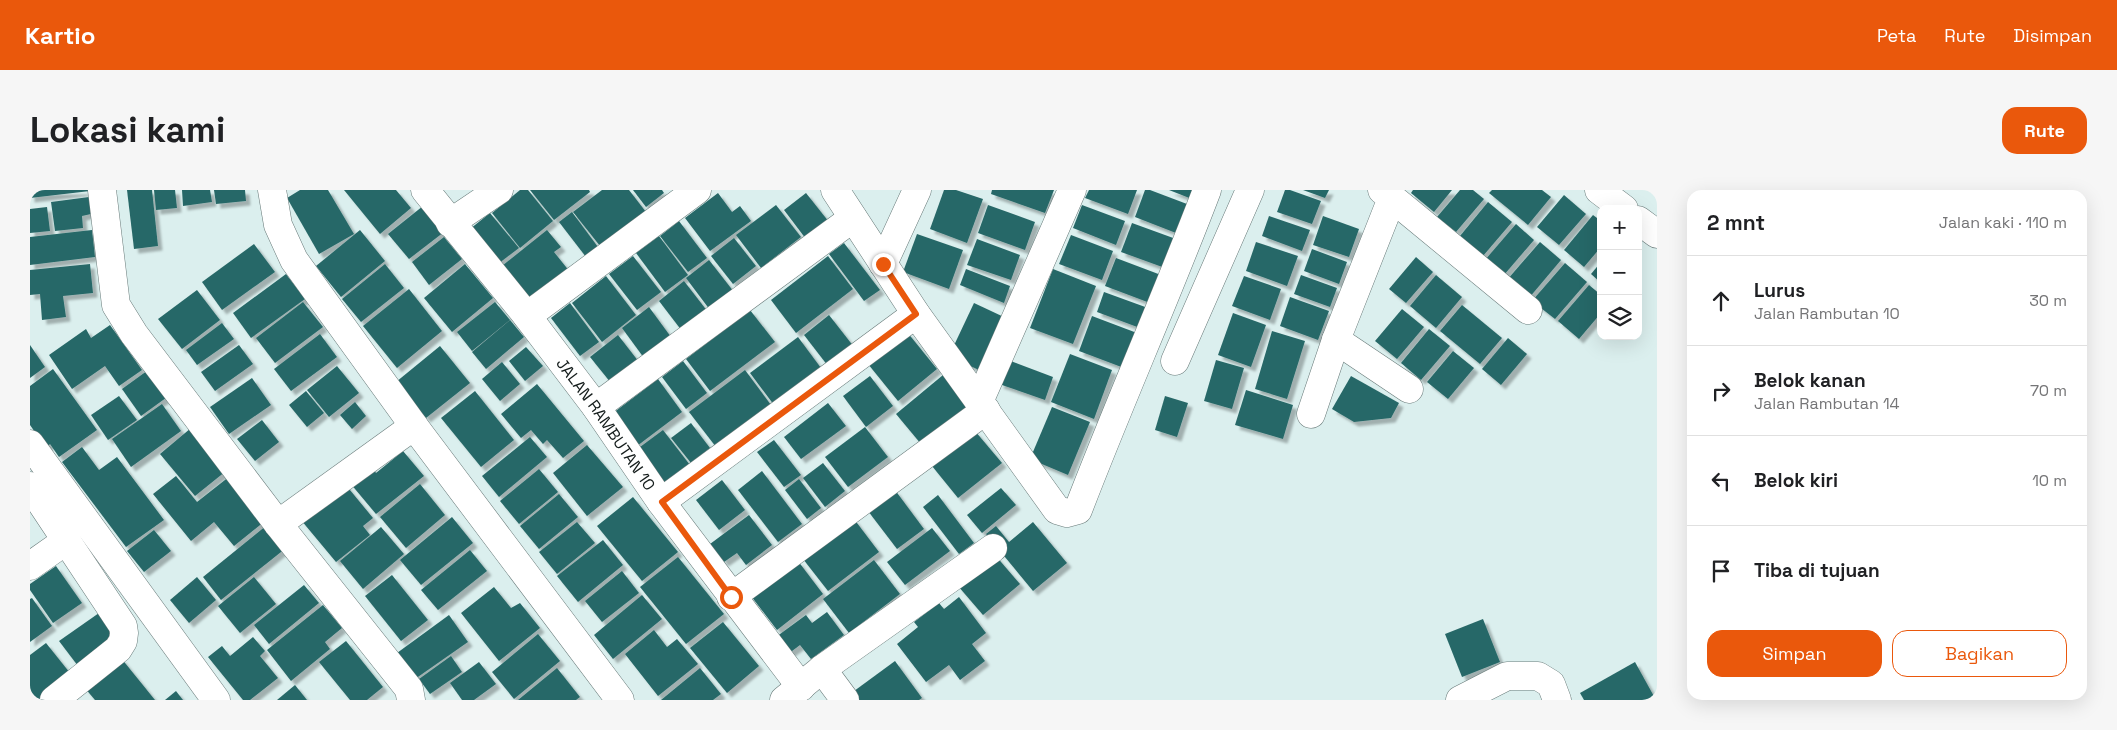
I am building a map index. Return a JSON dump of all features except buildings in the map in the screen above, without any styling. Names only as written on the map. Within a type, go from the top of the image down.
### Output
[{"type":"street","points":[[102,190],[116,305],[134,334],[278,524],[409,689],[410,700]]},
{"type":"street","points":[[272,190],[278,225],[294,260],[414,426],[620,700]]},
{"type":"street","name":"JALAN RAMBUTAN 10","points":[[425,190],[527,316],[596,407],[731,597],[792,694]]},
{"type":"street","points":[[450,223],[499,190]]},
{"type":"street","points":[[527,316],[697,190]]},
{"type":"street","points":[[835,190],[916,314],[982,406],[1058,510],[1067,513],[1078,510],[1113,419],[1171,284],[1207,190]]},
{"type":"street","points":[[883,264],[917,190]]},
{"type":"street","points":[[731,597],[982,406],[1072,190]]},
{"type":"street","points":[[1175,361],[1250,190]]},
{"type":"street","points":[[1311,414],[1387,194],[1528,310]]},
{"type":"street","points":[[596,407],[853,218]]},
{"type":"street","points":[[1642,223],[1657,234]]},
{"type":"street","points":[[662,502],[916,314]]},
{"type":"street","points":[[1336,340],[1409,389]]},
{"type":"street","points":[[278,524],[414,426]]},
{"type":"street","points":[[30,444],[216,700]]},
{"type":"street","points":[[30,486],[123,626],[124,633],[118,648],[54,700]]},
{"type":"street","points":[[30,566],[67,540]]},
{"type":"street","points":[[792,694],[822,669],[993,548]]},
{"type":"street","points":[[822,669],[845,700]]},
{"type":"street","points":[[1460,700],[1507,676],[1538,676],[1551,684],[1557,700]]},
{"type":"route","points":[[731,597],[662,502],[916,314],[883,264]]}]
